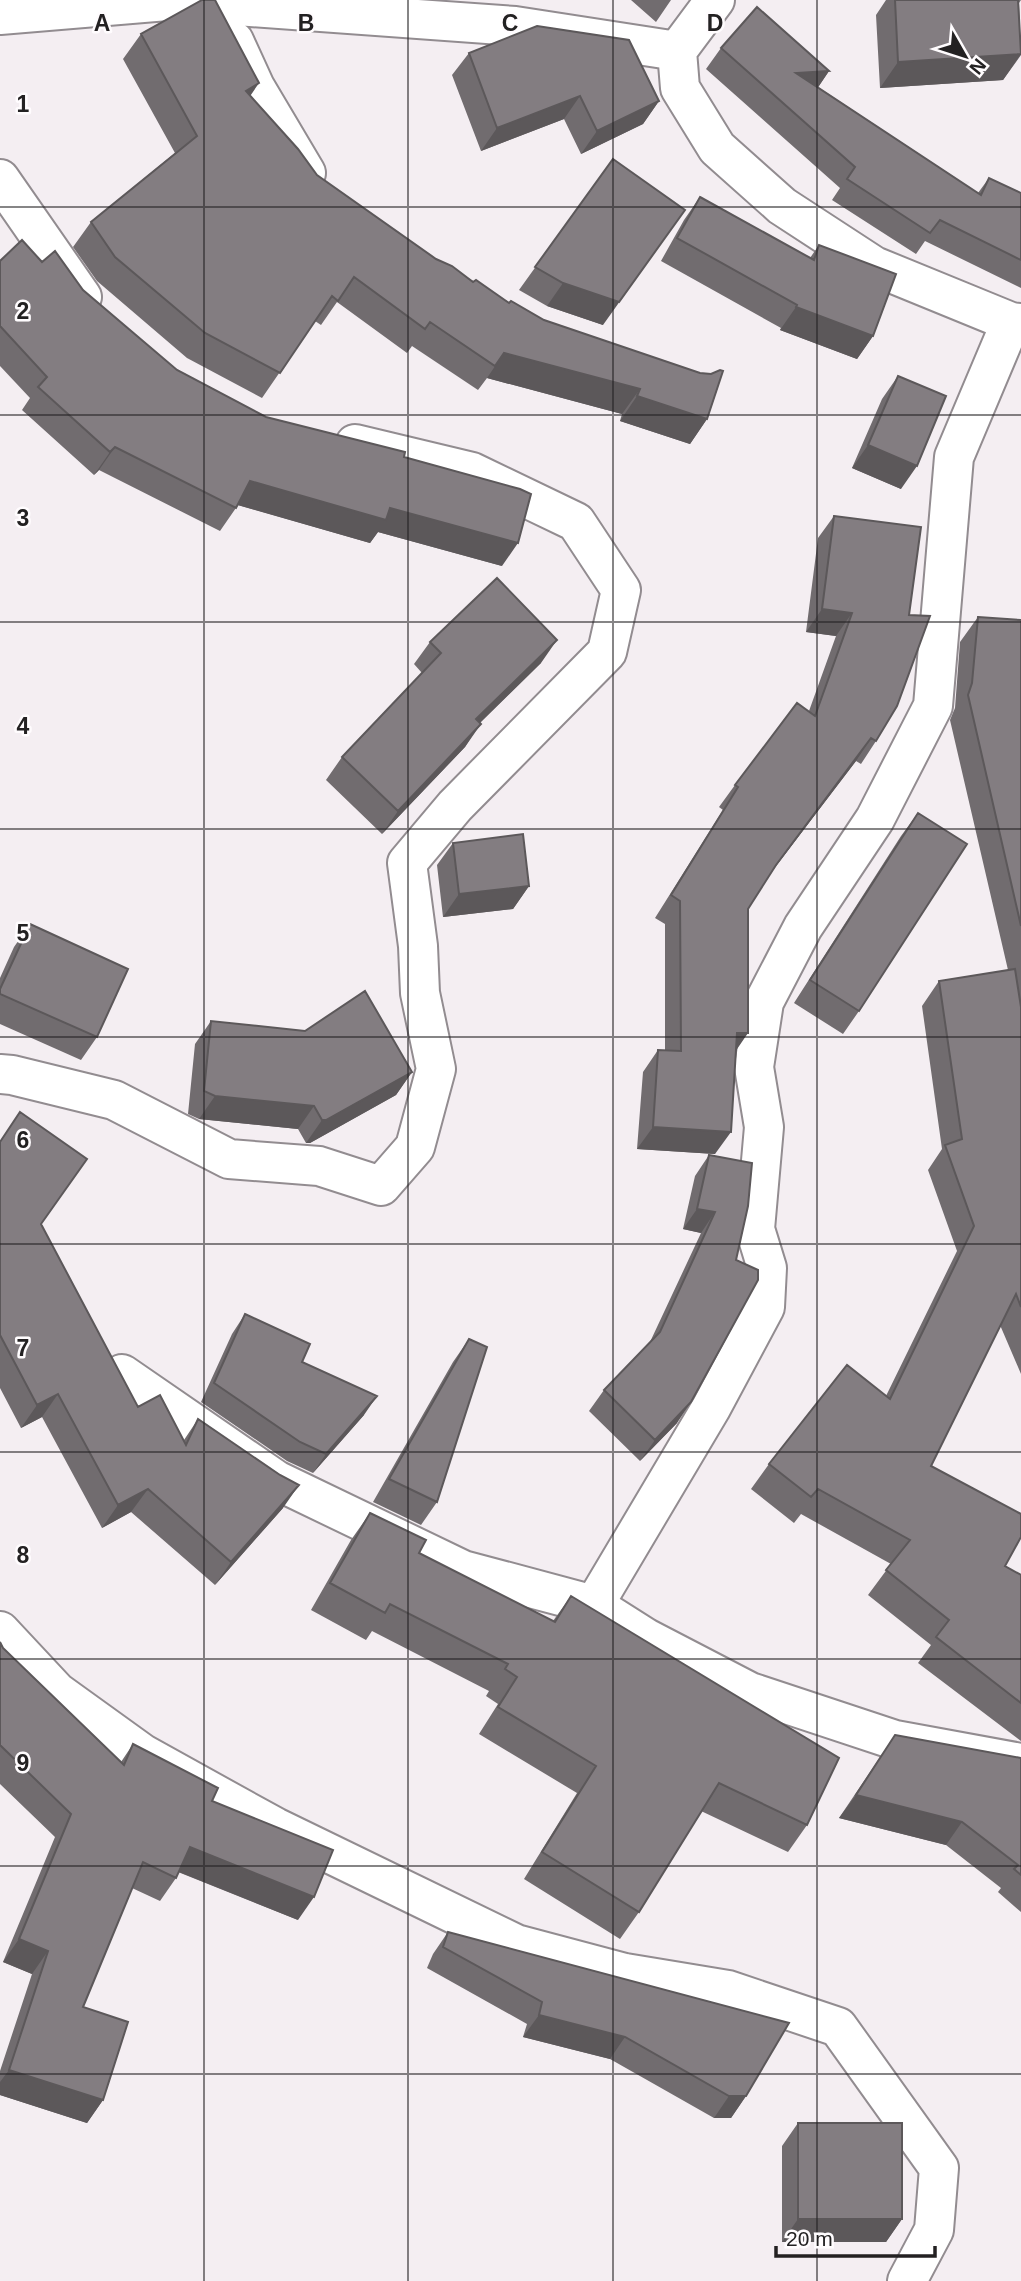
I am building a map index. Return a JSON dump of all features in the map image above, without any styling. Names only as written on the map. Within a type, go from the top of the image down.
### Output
[{"type":"street","points":[[594,1605],[711,1408],[765,1307],[767,1268],[755,1229],[764,1128],[754,1067],[764,1002],[803,927],[875,819],[933,706],[954,457],[1016,323],[874,265],[782,206],[718,148],[680,88],[677,51],[715,0]]},
{"type":"street","points":[[0,15],[167,1],[514,26],[677,51]]},
{"type":"street","points":[[218,4],[256,87],[312,182],[333,197]]},
{"type":"street","points":[[0,179],[81,296],[112,322]]},
{"type":"street","points":[[0,1074],[12,1074],[114,1100],[229,1159],[319,1166],[381,1186],[415,1147],[436,1069],[420,993],[418,946],[407,863],[456,806],[607,652],[621,590],[576,522],[472,472],[326,437]]},
{"type":"street","points":[[122,1374],[276,1480],[463,1570],[594,1605],[646,1638],[750,1692],[895,1740],[1021,1763]]},
{"type":"street","points":[[0,1631],[57,1692],[143,1754],[275,1827],[516,1944],[625,1973],[729,1990],[838,2027],[939,2168],[934,2230],[908,2281]]},
{"type":"building","points":[[202,0],[215,0],[259,83],[246,91],[298,149],[317,175],[436,259],[452,266],[473,282],[476,280],[509,303],[511,301],[544,320],[700,373],[723,371],[707,419],[637,396],[640,389],[504,353],[495,366],[430,322],[425,329],[354,277],[338,301],[332,296],[280,373],[205,333],[115,257],[91,222],[197,136],[141,34]]},
{"type":"building","points":[[895,0],[1018,0],[1021,54],[898,62]]},
{"type":"building","points":[[757,7],[829,71],[796,73],[981,195],[989,178],[1021,193],[1021,260],[940,220],[930,233],[847,179],[855,167],[721,48]]},
{"type":"building","points":[[537,26],[629,40],[659,101],[597,131],[580,96],[497,128],[469,53]]},
{"type":"building","points":[[613,159],[685,210],[619,302],[563,283],[535,267]]},
{"type":"building","points":[[700,197],[814,260],[819,245],[896,274],[873,336],[796,307],[797,305],[677,238]]},
{"type":"building","points":[[22,240],[42,262],[55,251],[83,290],[177,370],[266,417],[405,452],[404,457],[531,494],[518,543],[390,508],[386,520],[250,481],[236,508],[115,447],[110,452],[38,387],[47,377],[0,326],[0,261]]},
{"type":"building","points":[[898,376],[946,396],[917,466],[868,445]]},
{"type":"building","points":[[834,516],[921,527],[909,615],[930,616],[897,706],[876,741],[871,738],[776,865],[748,909],[748,1033],[737,1033],[731,1132],[653,1127],[658,1050],[681,1051],[680,901],[671,895],[738,787],[735,785],[797,703],[815,716],[852,613],[822,609]]},
{"type":"building","points":[[497,578],[557,640],[476,719],[481,724],[398,811],[342,757],[441,653],[430,642]]},
{"type":"building","points":[[978,617],[1021,620],[1021,926],[968,695],[972,683]]},
{"type":"building","points":[[918,813],[967,844],[859,1011],[810,980]]},
{"type":"building","points":[[523,834],[529,886],[459,894],[453,843]]},
{"type":"building","points":[[30,924],[128,969],[97,1037],[0,994]]},
{"type":"building","points":[[1015,969],[1021,1007],[1021,1307],[1016,1294],[931,1466],[1021,1514],[1021,1537],[1005,1566],[1021,1575],[1021,1703],[936,1637],[949,1620],[886,1570],[910,1540],[818,1489],[811,1497],[769,1464],[847,1365],[890,1399],[974,1226],[945,1145],[962,1139],[939,981]]},
{"type":"building","points":[[365,991],[412,1072],[326,1120],[322,1120],[314,1106],[215,1096],[204,1091],[211,1021],[305,1031]]},
{"type":"building","points":[[20,1112],[87,1159],[41,1224],[138,1407],[160,1395],[186,1445],[198,1419],[299,1485],[231,1562],[148,1489],[118,1505],[58,1394],[37,1405],[0,1335],[0,1142]]},
{"type":"building","points":[[709,1155],[752,1163],[748,1206],[736,1260],[758,1270],[758,1280],[691,1402],[655,1440],[604,1390],[660,1332],[715,1212],[697,1209]]},
{"type":"building","points":[[245,1314],[310,1344],[302,1362],[377,1396],[326,1454],[300,1442],[214,1383]]},
{"type":"building","points":[[469,1339],[487,1347],[437,1502],[389,1479]]},
{"type":"building","points":[[370,1513],[426,1540],[419,1553],[555,1622],[571,1596],[839,1758],[807,1825],[719,1783],[639,1912],[542,1852],[596,1766],[498,1707],[517,1677],[505,1669],[508,1664],[390,1604],[385,1613],[330,1583]]},
{"type":"building","points":[[0,1642],[3,1648],[124,1765],[133,1744],[218,1788],[212,1801],[333,1850],[314,1897],[190,1847],[176,1878],[143,1862],[83,2007],[128,2022],[103,2100],[9,2070],[48,1951],[19,1939],[71,1814],[0,1745]]},
{"type":"building","points":[[895,1735],[1021,1758],[1021,1875],[1014,1869],[1018,1865],[962,1822],[856,1795]]},
{"type":"building","points":[[448,1932],[789,2023],[746,2096],[729,2096],[625,2037],[539,2015],[542,2002],[443,1947]]},
{"type":"building","points":[[798,2123],[902,2123],[902,2219],[798,2219]]}]
